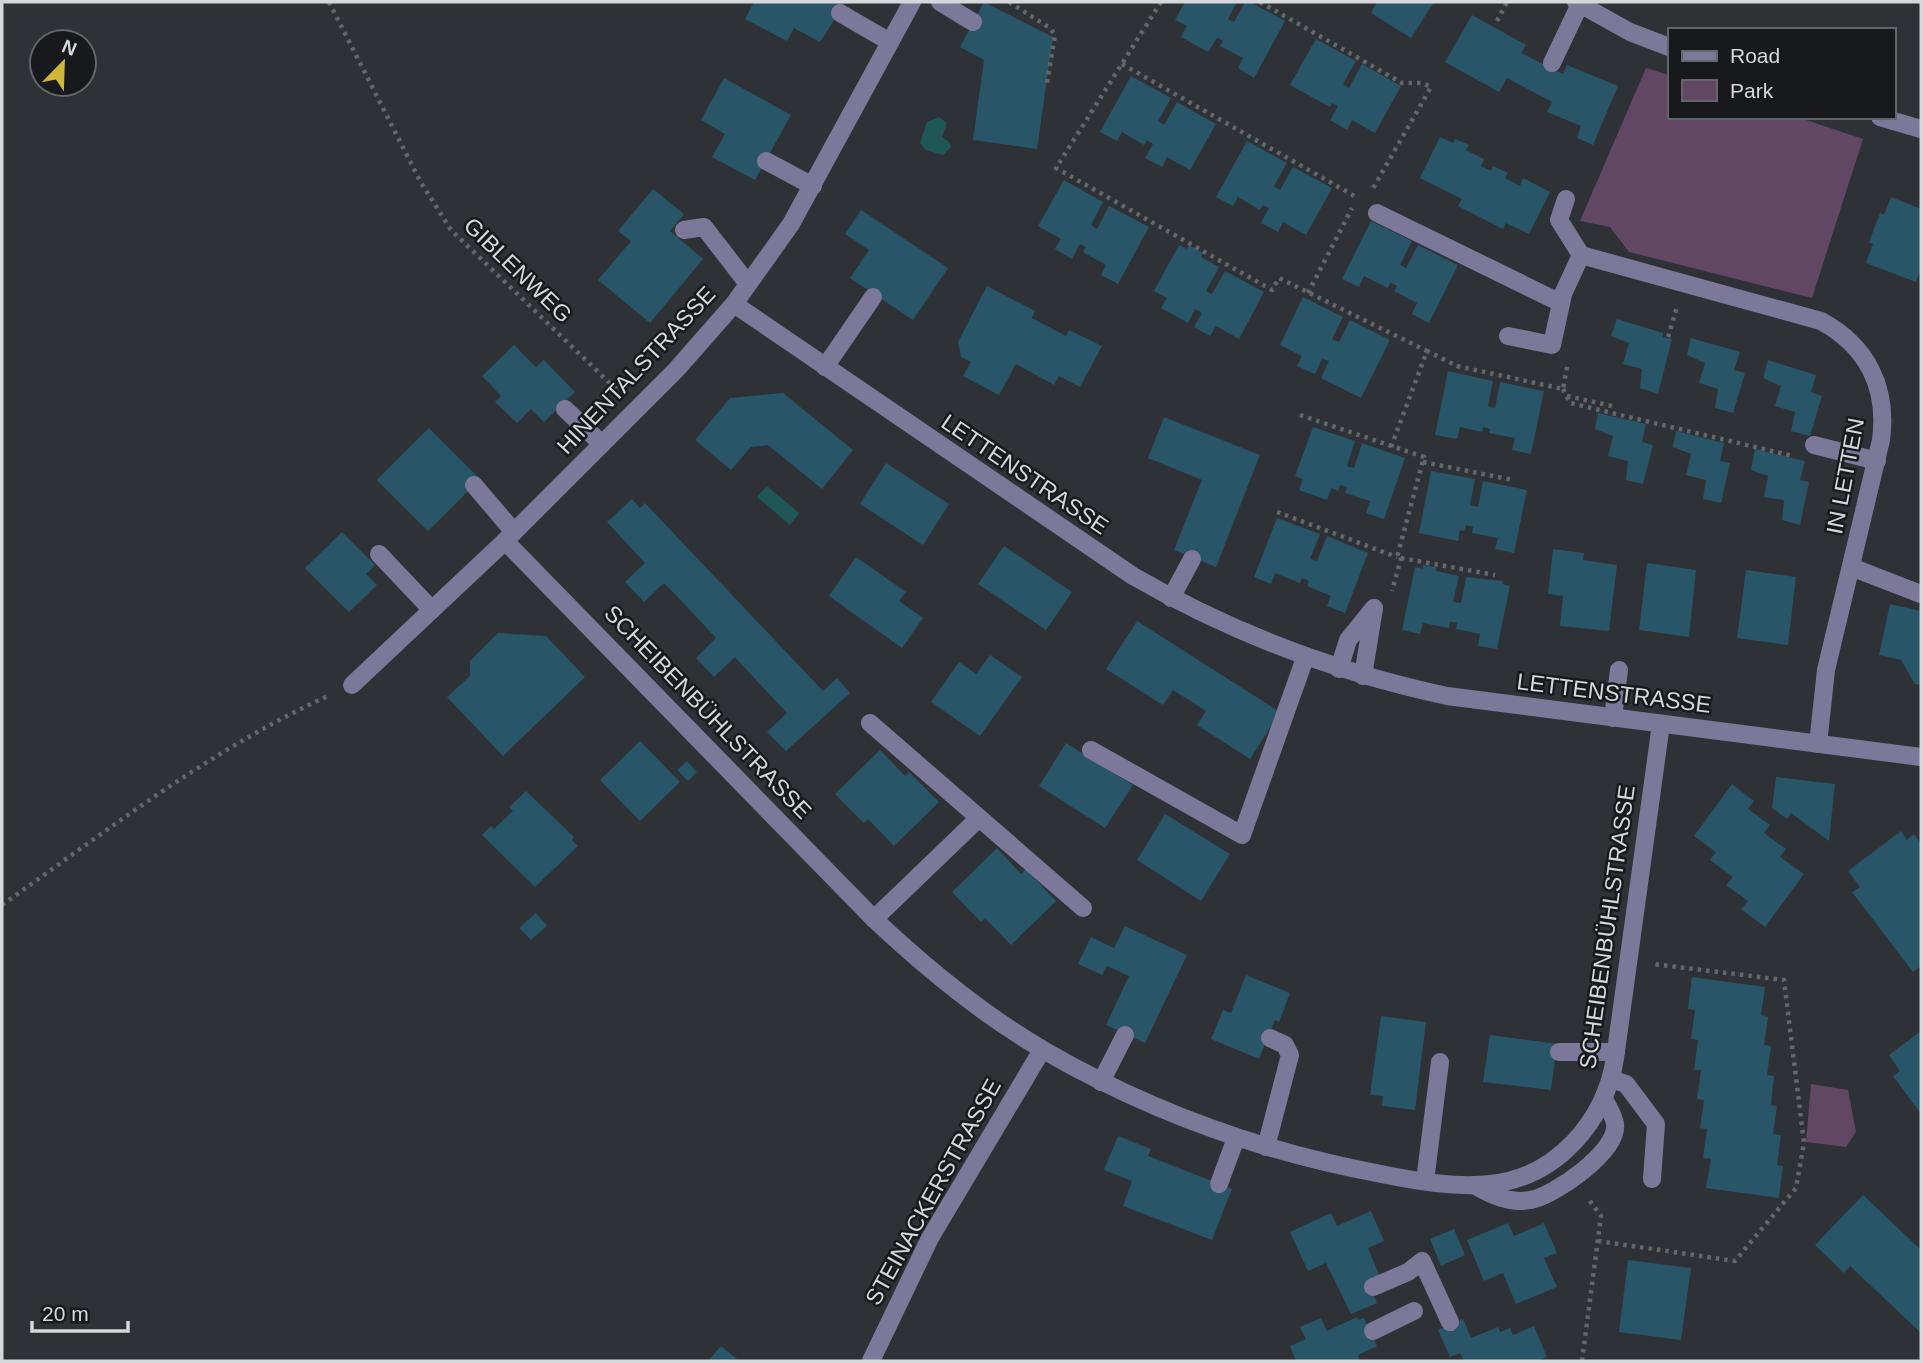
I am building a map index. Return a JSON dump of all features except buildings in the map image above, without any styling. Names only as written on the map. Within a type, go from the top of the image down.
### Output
[{"type":"street","name":"HINENTALSTRASSE","points":[[352,685],[509,537],[676,370],[734,304],[791,224],[813,187],[912,2]]},
{"type":"street","points":[[940,2],[973,22]]},
{"type":"street","points":[[1552,63],[1578,3],[1630,32],[1668,47]]},
{"type":"street","points":[[840,13],[890,42]]},
{"type":"street","points":[[1887,119],[1921,129]]},
{"type":"street","points":[[766,161],[813,187]]},
{"type":"street","points":[[1508,336],[1552,345],[1561,303],[1580,255],[1559,220],[1566,200]]},
{"type":"street","points":[[1377,213],[1561,303]]},
{"type":"street","points":[[684,230],[704,227],[748,284]]},
{"type":"street","name":"IN LETTEN","points":[[1580,255],[1806,316],[1836,329],[1865,357],[1880,389],[1883,426],[1877,461],[1826,670],[1818,744]]},
{"type":"street","points":[[825,367],[873,297]]},
{"type":"street","name":"LETTENSTRASSE","points":[[734,304],[1099,554],[1171,597],[1233,629],[1305,658],[1363,676],[1483,702],[1921,757]]},
{"type":"street","points":[[565,409],[602,444]]},
{"type":"street","points":[[1814,444],[1877,461]]},
{"type":"street","name":"SCHEIBENBÜHLSTRASSE","points":[[474,485],[509,537],[874,919],[950,985],[1042,1050],[1101,1082],[1236,1138],[1343,1167],[1425,1181],[1474,1185],[1513,1179],[1561,1154],[1583,1134],[1604,1099],[1611,1079],[1661,724]]},
{"type":"street","points":[[379,554],[432,610]]},
{"type":"street","points":[[1171,597],[1192,559]]},
{"type":"street","points":[[1851,568],[1921,594]]},
{"type":"street","points":[[1339,670],[1348,640],[1374,608],[1363,676]]},
{"type":"street","points":[[1091,750],[1242,835],[1305,658]]},
{"type":"street","points":[[1614,718],[1619,670]]},
{"type":"street","points":[[870,723],[1083,908]]},
{"type":"street","points":[[874,919],[979,818]]},
{"type":"street","points":[[1101,1082],[1125,1035]]},
{"type":"street","points":[[1266,1147],[1290,1055],[1285,1045],[1270,1038]]},
{"type":"street","name":"STEINACKERSTRASSE","points":[[871,1361],[930,1238],[1042,1050]]},
{"type":"street","points":[[1559,1052],[1616,1052]]},
{"type":"street","points":[[1425,1181],[1440,1062]]},
{"type":"street","points":[[1611,1079],[1626,1084],[1656,1124],[1652,1179]]},
{"type":"street","points":[[1474,1185],[1503,1199],[1528,1201],[1550,1194],[1573,1179],[1597,1157],[1615,1132],[1615,1121],[1604,1099]]},
{"type":"street","points":[[1219,1184],[1236,1138]]},
{"type":"street","points":[[1373,1287],[1408,1272],[1422,1261],[1450,1322]]},
{"type":"street","points":[[1373,1331],[1414,1311]]},
{"type":"path","name":"GIBLENWEG","points":[[329,2],[420,181],[451,230],[626,399]]},
{"type":"path","points":[[1009,2],[1050,28],[1055,35],[1047,83]]},
{"type":"path","points":[[1161,2],[1056,168],[1272,290],[1279,278],[1457,366],[1563,389]]},
{"type":"path","points":[[1260,2],[1402,83],[1422,83],[1431,88],[1369,195]]},
{"type":"path","points":[[1497,21],[1507,2]]},
{"type":"path","points":[[1122,64],[1351,192]]},
{"type":"path","points":[[1308,293],[1350,213]]},
{"type":"path","points":[[1552,345],[1571,349],[1563,389],[1570,403],[1795,456]]},
{"type":"path","points":[[1391,447],[1427,351]]},
{"type":"path","points":[[1567,396],[1612,405]]},
{"type":"path","points":[[1300,415],[1424,457],[1399,556]]},
{"type":"path","points":[[1423,462],[1513,480]]},
{"type":"path","points":[[1277,512],[1399,556],[1495,575]]},
{"type":"path","points":[[2,905],[167,787],[276,720],[352,685]]},
{"type":"path","points":[[1598,1241],[1735,1261],[1796,1188],[1804,1143],[1783,980],[1627,961]]},
{"type":"path","points":[[1573,1179],[1601,1216],[1582,1361]]},
{"type":"green space","points":[[1646,68],[1668,75],[1668,119],[1803,119],[1863,139],[1812,298],[1629,252],[1610,227],[1580,221]]},
{"type":"green space","points":[[1811,1084],[1848,1090],[1856,1132],[1846,1147],[1806,1142]]},
{"type":"shaded area","points":[[939,117],[947,123],[942,137],[951,147],[943,155],[926,150],[920,143],[927,122]]},
{"type":"shaded area","points":[[767,486],[799,513],[790,525],[757,497]]}]
